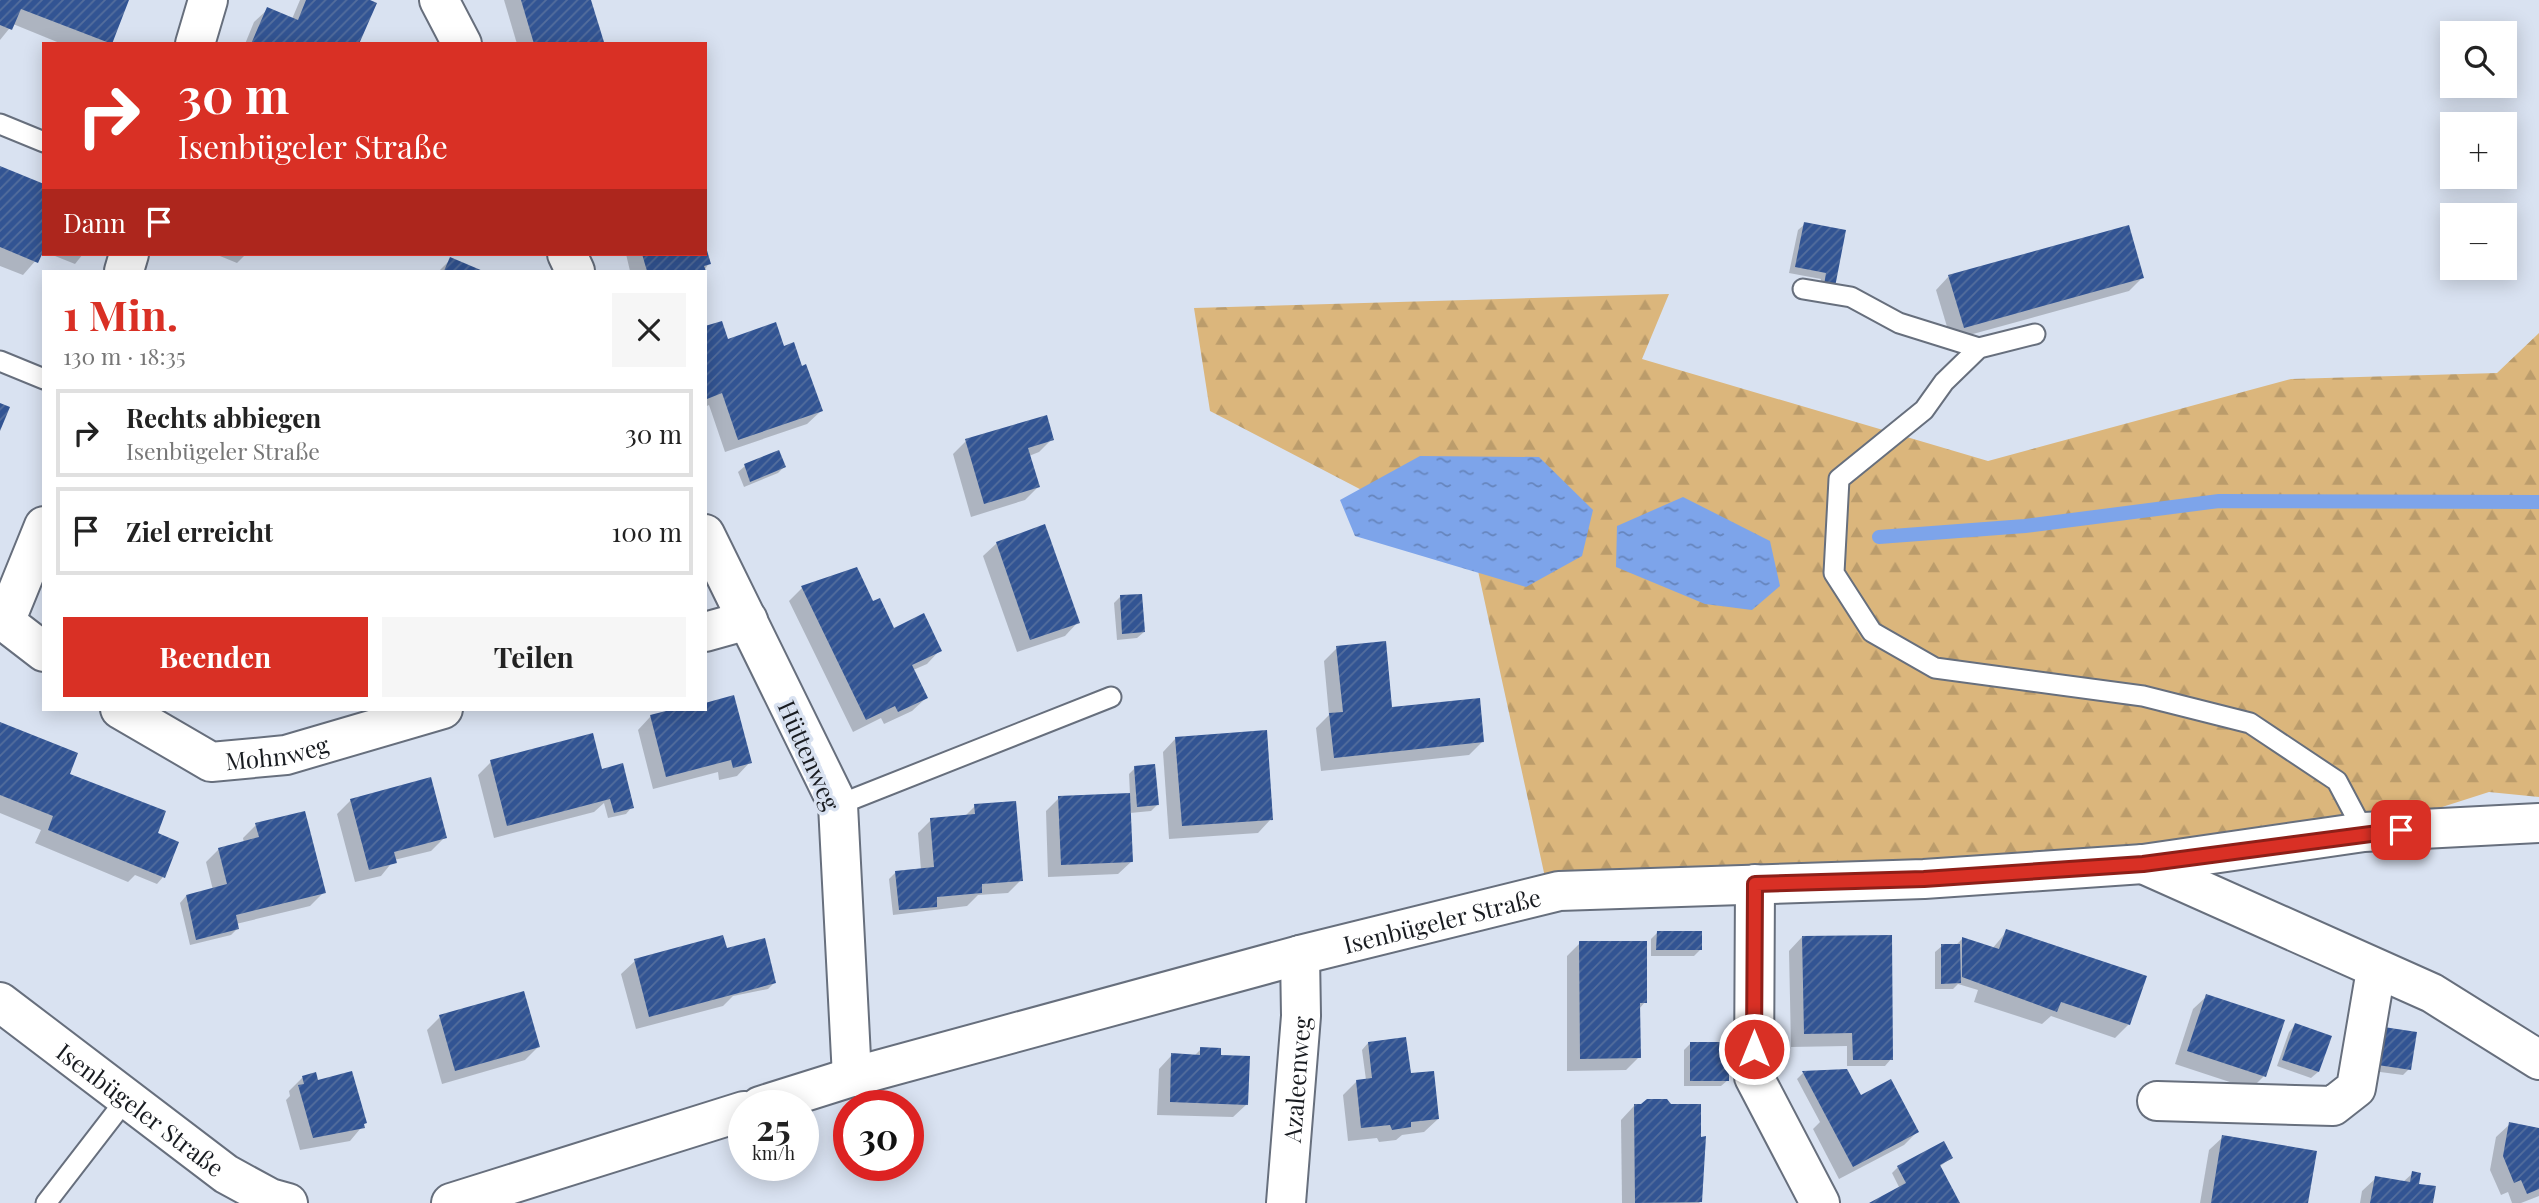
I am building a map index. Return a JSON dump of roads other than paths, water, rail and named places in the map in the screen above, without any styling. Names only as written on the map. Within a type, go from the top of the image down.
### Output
[{"type":"street","points":[[195,42],[208,0]]},
{"type":"street","points":[[439,0],[461,42]]},
{"type":"street","points":[[42,531],[2,621],[42,651]]},
{"type":"street","name":"Hüttenweg","points":[[707,538],[838,805],[852,1077]]},
{"type":"street","points":[[707,631],[748,620]]},
{"type":"street","name":"Mohnweg","points":[[123,711],[211,762],[286,755],[436,711]]},
{"type":"street","name":"Isenbügeler Straße","points":[[811,1090],[1300,955],[1559,891],[1924,879],[2143,864],[2364,832],[2539,823]]},
{"type":"street","name":"Isenbügeler Straße","points":[[2143,864],[2432,993],[2539,1060]]},
{"type":"street","points":[[1755,884],[1754,1077],[1820,1203]]},
{"type":"street","name":"Azaleenweg","points":[[1286,1203],[1301,1016],[1300,955]]},
{"type":"street","points":[[2157,1101],[2333,1106],[2356,1088],[2376,970]]},
{"type":"street","name":"Isenbügeler Straße","points":[[0,1002],[226,1174],[270,1198],[288,1203]]},
{"type":"street","points":[[451,1203],[728,1116]]},
{"type":"lane","points":[[0,124],[42,141]]},
{"type":"lane","points":[[1803,289],[1851,297],[1899,324],[1979,348]]},
{"type":"lane","points":[[2035,334],[1979,348],[1944,382],[1924,410],[1839,479],[1835,573],[1872,632],[1935,668],[2143,696],[2250,723],[2337,780],[2364,832]]},
{"type":"lane","points":[[0,360],[42,378]]},
{"type":"lane","points":[[838,805],[1111,697]]},
{"type":"lane","points":[[46,1203],[127,1098]]},
{"type":"water","points":[[1420,456],[1539,457],[1593,510],[1582,556],[1526,587],[1355,536],[1340,500]]},
{"type":"water","points":[[1683,497],[1770,541],[1780,586],[1752,610],[1705,604],[1616,567],[1617,526]]},
{"type":"waterway","points":[[1879,537],[2025,526],[2219,501],[2539,502]]}]
